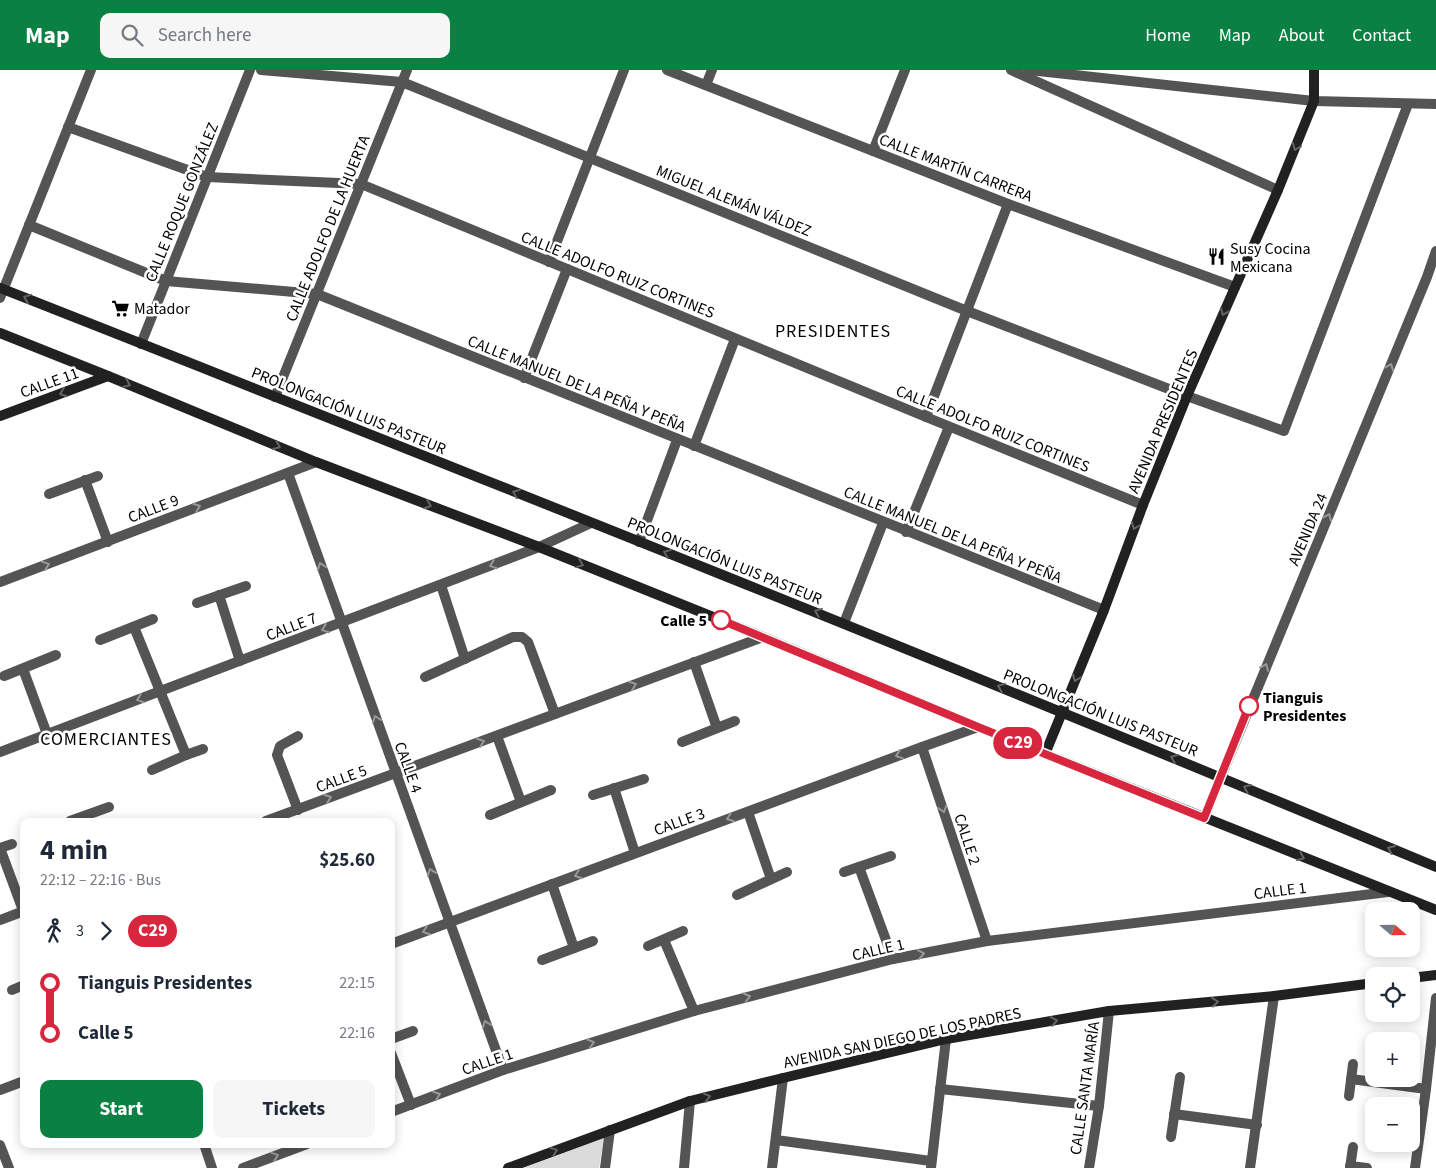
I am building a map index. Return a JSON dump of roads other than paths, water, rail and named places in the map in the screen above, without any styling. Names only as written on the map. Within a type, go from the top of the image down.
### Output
[{"type":"main road","points":[[1314,70],[1314,101]]},
{"type":"main road","name":"AVENIDA PRESIDENTES","points":[[1045,754],[1104,610],[1143,505],[1188,396],[1278,190],[1314,101]]},
{"type":"main road","name":"PROLONGACIÓN LUIS PASTEUR","points":[[1,292],[141,344],[844,623],[1436,868]]},
{"type":"main road","points":[[0,333],[316,462],[539,547],[763,637],[978,727],[1436,910]]},
{"type":"main road","name":"CALLE 11","points":[[0,416],[108,376]]},
{"type":"main road","points":[[1420,977],[1436,975]]},
{"type":"main road","name":"AVENIDA SAN DIEGO DE LOS PADRES","points":[[508,1168],[690,1102],[946,1040],[1110,1011],[1274,996],[1365,984]]},
{"type":"street","points":[[1,292],[91,70]]},
{"type":"street","name":"CALLE ROQUE GONZÁLEZ","points":[[141,344],[250,70]]},
{"type":"street","name":"MIGUEL ALEMÁN VÁLDEZ","points":[[261,70],[402,82],[968,311],[1284,431],[1408,104]]},
{"type":"street","name":"CALLE ADOLFO DE LA HUERTA","points":[[275,397],[407,70]]},
{"type":"street","points":[[549,262],[624,70]]},
{"type":"street","name":"CALLE MARTÍN CARRERA","points":[[668,70],[1008,204],[1235,287]]},
{"type":"street","points":[[706,85],[712,70]]},
{"type":"street","points":[[873,151],[905,70]]},
{"type":"street","points":[[1011,70],[1278,190]]},
{"type":"street","points":[[1030,70],[1314,101],[1436,104]]},
{"type":"street","name":"CALLE ADOLFO RUIZ CORTINES","points":[[68,127],[207,177],[361,184],[949,427],[1143,505]]},
{"type":"street","points":[[926,417],[1008,204]]},
{"type":"street","name":"CALLE MANUEL DE LA PEÑA Y PEÑA","points":[[29,225],[166,281],[317,294],[883,523],[1104,610]]},
{"type":"street","name":"AVENIDA 24","points":[[1204,818],[1424,286],[1436,251]]},
{"type":"street","points":[[524,378],[567,269]]},
{"type":"street","points":[[694,446],[736,339]]},
{"type":"street","points":[[906,532],[949,427]]},
{"type":"street","points":[[639,542],[677,440]]},
{"type":"street","name":"CALLE 9","points":[[0,582],[316,462]]},
{"type":"street","name":"CALLE 4","points":[[288,473],[503,1070]]},
{"type":"street","points":[[49,494],[98,476]]},
{"type":"street","points":[[86,480],[108,542]]},
{"type":"street","name":"CALLE 7","points":[[0,752],[441,585],[539,547],[591,523]]},
{"type":"street","points":[[844,623],[883,523]]},
{"type":"street","points":[[441,585],[465,659]]},
{"type":"street","points":[[197,603],[246,586]]},
{"type":"street","points":[[219,595],[240,661]]},
{"type":"street","points":[[100,640],[153,619]]},
{"type":"street","points":[[134,627],[186,755]]},
{"type":"street","points":[[425,677],[513,637],[522,638],[528,642],[554,714]]},
{"type":"street","name":"CALLE 5","points":[[275,818],[763,637]]},
{"type":"street","points":[[4,676],[56,655]]},
{"type":"street","points":[[694,662],[717,728]]},
{"type":"street","points":[[22,669],[47,734]]},
{"type":"street","points":[[682,742],[736,721]]},
{"type":"street","name":"CALLE 3","points":[[395,942],[922,746],[978,727]]},
{"type":"street","points":[[298,736],[280,746],[277,755],[298,810]]},
{"type":"street","points":[[497,736],[521,802]]},
{"type":"street","name":"CALLE 2","points":[[922,746],[987,941]]},
{"type":"street","points":[[152,770],[203,749]]},
{"type":"street","points":[[593,795],[644,779]]},
{"type":"street","points":[[614,788],[635,853]]},
{"type":"street","points":[[490,815],[551,790]]},
{"type":"street","points":[[88,818],[109,807]]},
{"type":"street","points":[[748,812],[772,879]]},
{"type":"street","points":[[12,844],[0,848],[20,901]]},
{"type":"street","points":[[844,872],[891,856]]},
{"type":"street","points":[[859,867],[893,960]]},
{"type":"street","points":[[736,895],[787,872]]},
{"type":"street","points":[[552,884],[574,948]]},
{"type":"street","name":"CALLE 1","points":[[395,1111],[503,1070],[694,1010],[893,960],[987,941],[1388,892]]},
{"type":"street","points":[[0,920],[20,913]]},
{"type":"street","points":[[648,946],[684,931]]},
{"type":"street","points":[[664,940],[694,1010]]},
{"type":"street","points":[[542,960],[593,941]]},
{"type":"street","points":[[12,990],[20,987]]},
{"type":"street","points":[[1250,1168],[1274,996]]},
{"type":"street","points":[[1415,1168],[1436,998]]},
{"type":"street","name":"CALLE SANTA MARÍA","points":[[1089,1168],[1110,1011]]},
{"type":"street","points":[[395,1038],[413,1031]]},
{"type":"street","points":[[776,1140],[931,1164],[946,1040]]},
{"type":"street","points":[[395,1063],[411,1105]]},
{"type":"street","points":[[1349,1096],[1353,1064]]},
{"type":"street","points":[[1171,1137],[1180,1077]]},
{"type":"street","points":[[772,1168],[783,1078]]},
{"type":"street","points":[[1351,1079],[1426,1089]]},
{"type":"street","points":[[0,1090],[20,1082]]},
{"type":"street","points":[[940,1089],[1098,1106]]},
{"type":"street","points":[[684,1168],[690,1102]]},
{"type":"street","points":[[1174,1114],[1257,1125]]},
{"type":"street","points":[[605,1168],[610,1130]]},
{"type":"street","points":[[0,1145],[9,1168]]},
{"type":"street","points":[[1353,1146],[1350,1167],[1367,1168]]},
{"type":"street","points":[[205,1148],[212,1168]]},
{"type":"street","points":[[243,1168],[296,1148]]},
{"type":"place","name":"Susy Cocina Mexicana","points":[[1216,257]]},
{"type":"place","name":"Matador","points":[[120,308]]},
{"type":"place","name":"Calle 5","points":[[721,620]]},
{"type":"place","name":"Tianguis Presidentes","points":[[1249,706]]},
{"type":"district","name":"PRESIDENTES","points":[[833,331]]},
{"type":"district","name":"COMERCIANTES","points":[[106,739]]}]
